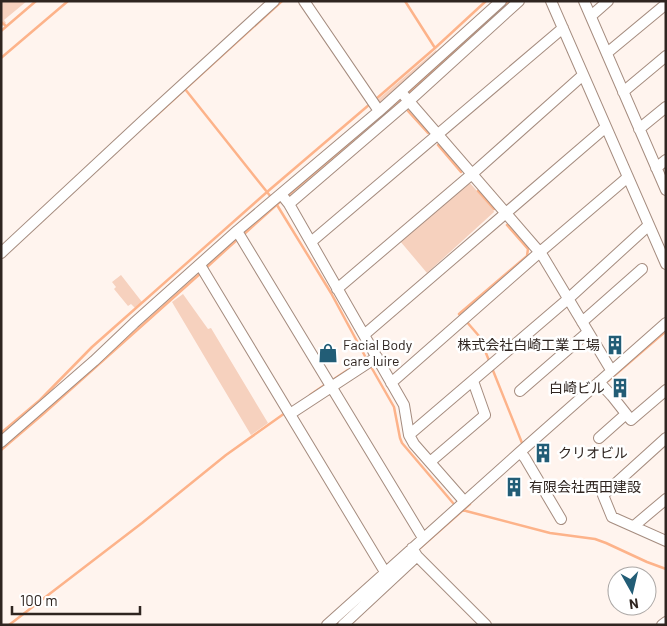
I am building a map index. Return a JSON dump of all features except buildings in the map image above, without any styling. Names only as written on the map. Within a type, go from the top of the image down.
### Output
[{"type":"street","points":[[1,253],[274,1]]},
{"type":"street","points":[[304,1],[379,112]]},
{"type":"street","points":[[285,199],[379,112],[405,96],[501,1]]},
{"type":"street","points":[[1,442],[134,323],[285,199],[518,1]]},
{"type":"street","points":[[551,1],[666,264]]},
{"type":"street","points":[[584,1],[666,190]]},
{"type":"street","points":[[590,16],[608,1]]},
{"type":"street","points":[[607,53],[666,4]]},
{"type":"street","points":[[311,242],[563,28]]},
{"type":"street","points":[[623,92],[666,56]]},
{"type":"street","points":[[337,288],[472,174],[583,76]]},
{"type":"street","points":[[405,96],[540,252],[611,370]]},
{"type":"street","points":[[640,129],[666,107]]},
{"type":"street","points":[[364,335],[606,127]]},
{"type":"street","points":[[656,168],[666,160]]},
{"type":"street","points":[[391,382],[628,177]]},
{"type":"street","points":[[285,199],[364,335],[372,361],[391,382],[404,405],[409,435],[414,444],[464,501]]},
{"type":"street","points":[[409,435],[568,299],[649,225]]},
{"type":"street","points":[[240,235],[423,538]]},
{"type":"street","points":[[202,268],[385,572]]},
{"type":"street","points":[[582,322],[642,268]]},
{"type":"street","points":[[343,625],[414,553],[423,538],[602,385],[611,370],[666,323]]},
{"type":"street","points":[[520,391],[588,332]]},
{"type":"street","points":[[288,412],[330,384],[372,361]]},
{"type":"street","points":[[430,462],[485,415],[473,381]]},
{"type":"street","points":[[602,385],[631,420],[666,390]]},
{"type":"street","points":[[599,438],[626,414]]},
{"type":"street","points":[[666,438],[603,496],[612,516],[666,541]]},
{"type":"street","points":[[522,454],[561,519]]},
{"type":"street","points":[[634,526],[666,499]]},
{"type":"street","points":[[327,625],[385,572],[414,553]]},
{"type":"street","points":[[414,553],[486,625]]},
{"type":"street","points":[[662,625],[666,622]]},
{"type":"shaded area","points":[[1,1],[27,1],[4,20],[6,23],[1,27]]},
{"type":"shaded area","points":[[436,50],[438,53],[379,106],[375,102]]},
{"type":"shaded area","points":[[469,182],[494,212],[427,273],[400,241]]},
{"type":"shaded area","points":[[121,275],[142,302],[135,308],[131,304],[128,306],[114,289],[116,287],[112,282]]},
{"type":"shaded area","points":[[183,294],[208,329],[211,328],[268,423],[251,435],[172,302]]},
{"type":"waterway","points":[[1,31],[36,1]]},
{"type":"waterway","points":[[1,58],[68,1]]},
{"type":"waterway","points":[[149,122],[282,1]]},
{"type":"waterway","points":[[405,1],[435,48]]},
{"type":"waterway","points":[[376,99],[486,1]]},
{"type":"waterway","points":[[406,95],[509,1]]},
{"type":"waterway","points":[[1,22],[6,26]]},
{"type":"waterway","points":[[185,89],[271,197]]},
{"type":"waterway","points":[[286,197],[402,98]]},
{"type":"waterway","points":[[1,433],[40,400],[92,347],[267,192],[370,104]]},
{"type":"waterway","points":[[408,111],[428,133]]},
{"type":"waterway","points":[[438,145],[461,172]]},
{"type":"waterway","points":[[478,191],[494,209]]},
{"type":"waterway","points":[[243,235],[282,200]]},
{"type":"waterway","points":[[277,205],[331,293],[366,358]]},
{"type":"waterway","points":[[460,315],[527,256],[528,249],[507,225]]},
{"type":"waterway","points":[[206,268],[239,238]]},
{"type":"waterway","points":[[1,450],[202,272]]},
{"type":"waterway","points":[[466,321],[479,336],[490,363]]},
{"type":"waterway","points":[[608,381],[666,331]]},
{"type":"waterway","points":[[331,381],[366,358]]},
{"type":"waterway","points":[[370,365],[394,407],[402,443],[453,503]]},
{"type":"waterway","points":[[492,368],[522,443]]},
{"type":"waterway","points":[[310,395],[326,384]]},
{"type":"waterway","points":[[9,625],[142,523],[226,455],[285,413]]},
{"type":"waterway","points":[[420,548],[470,504]]},
{"type":"waterway","points":[[462,509],[550,533],[595,539],[666,569]]},
{"type":"waterway","points":[[335,625],[360,602]]},
{"type":"place","name":"株式会社白崎工業 工場","points":[[615,345]]},
{"type":"place","name":"Facial Body care luire","points":[[328,353]]},
{"type":"place","name":"白崎ビル","points":[[620,388]]},
{"type":"place","name":"クリオビル","points":[[543,453]]},
{"type":"place","name":"有限会社西田建設","points":[[514,487]]}]
